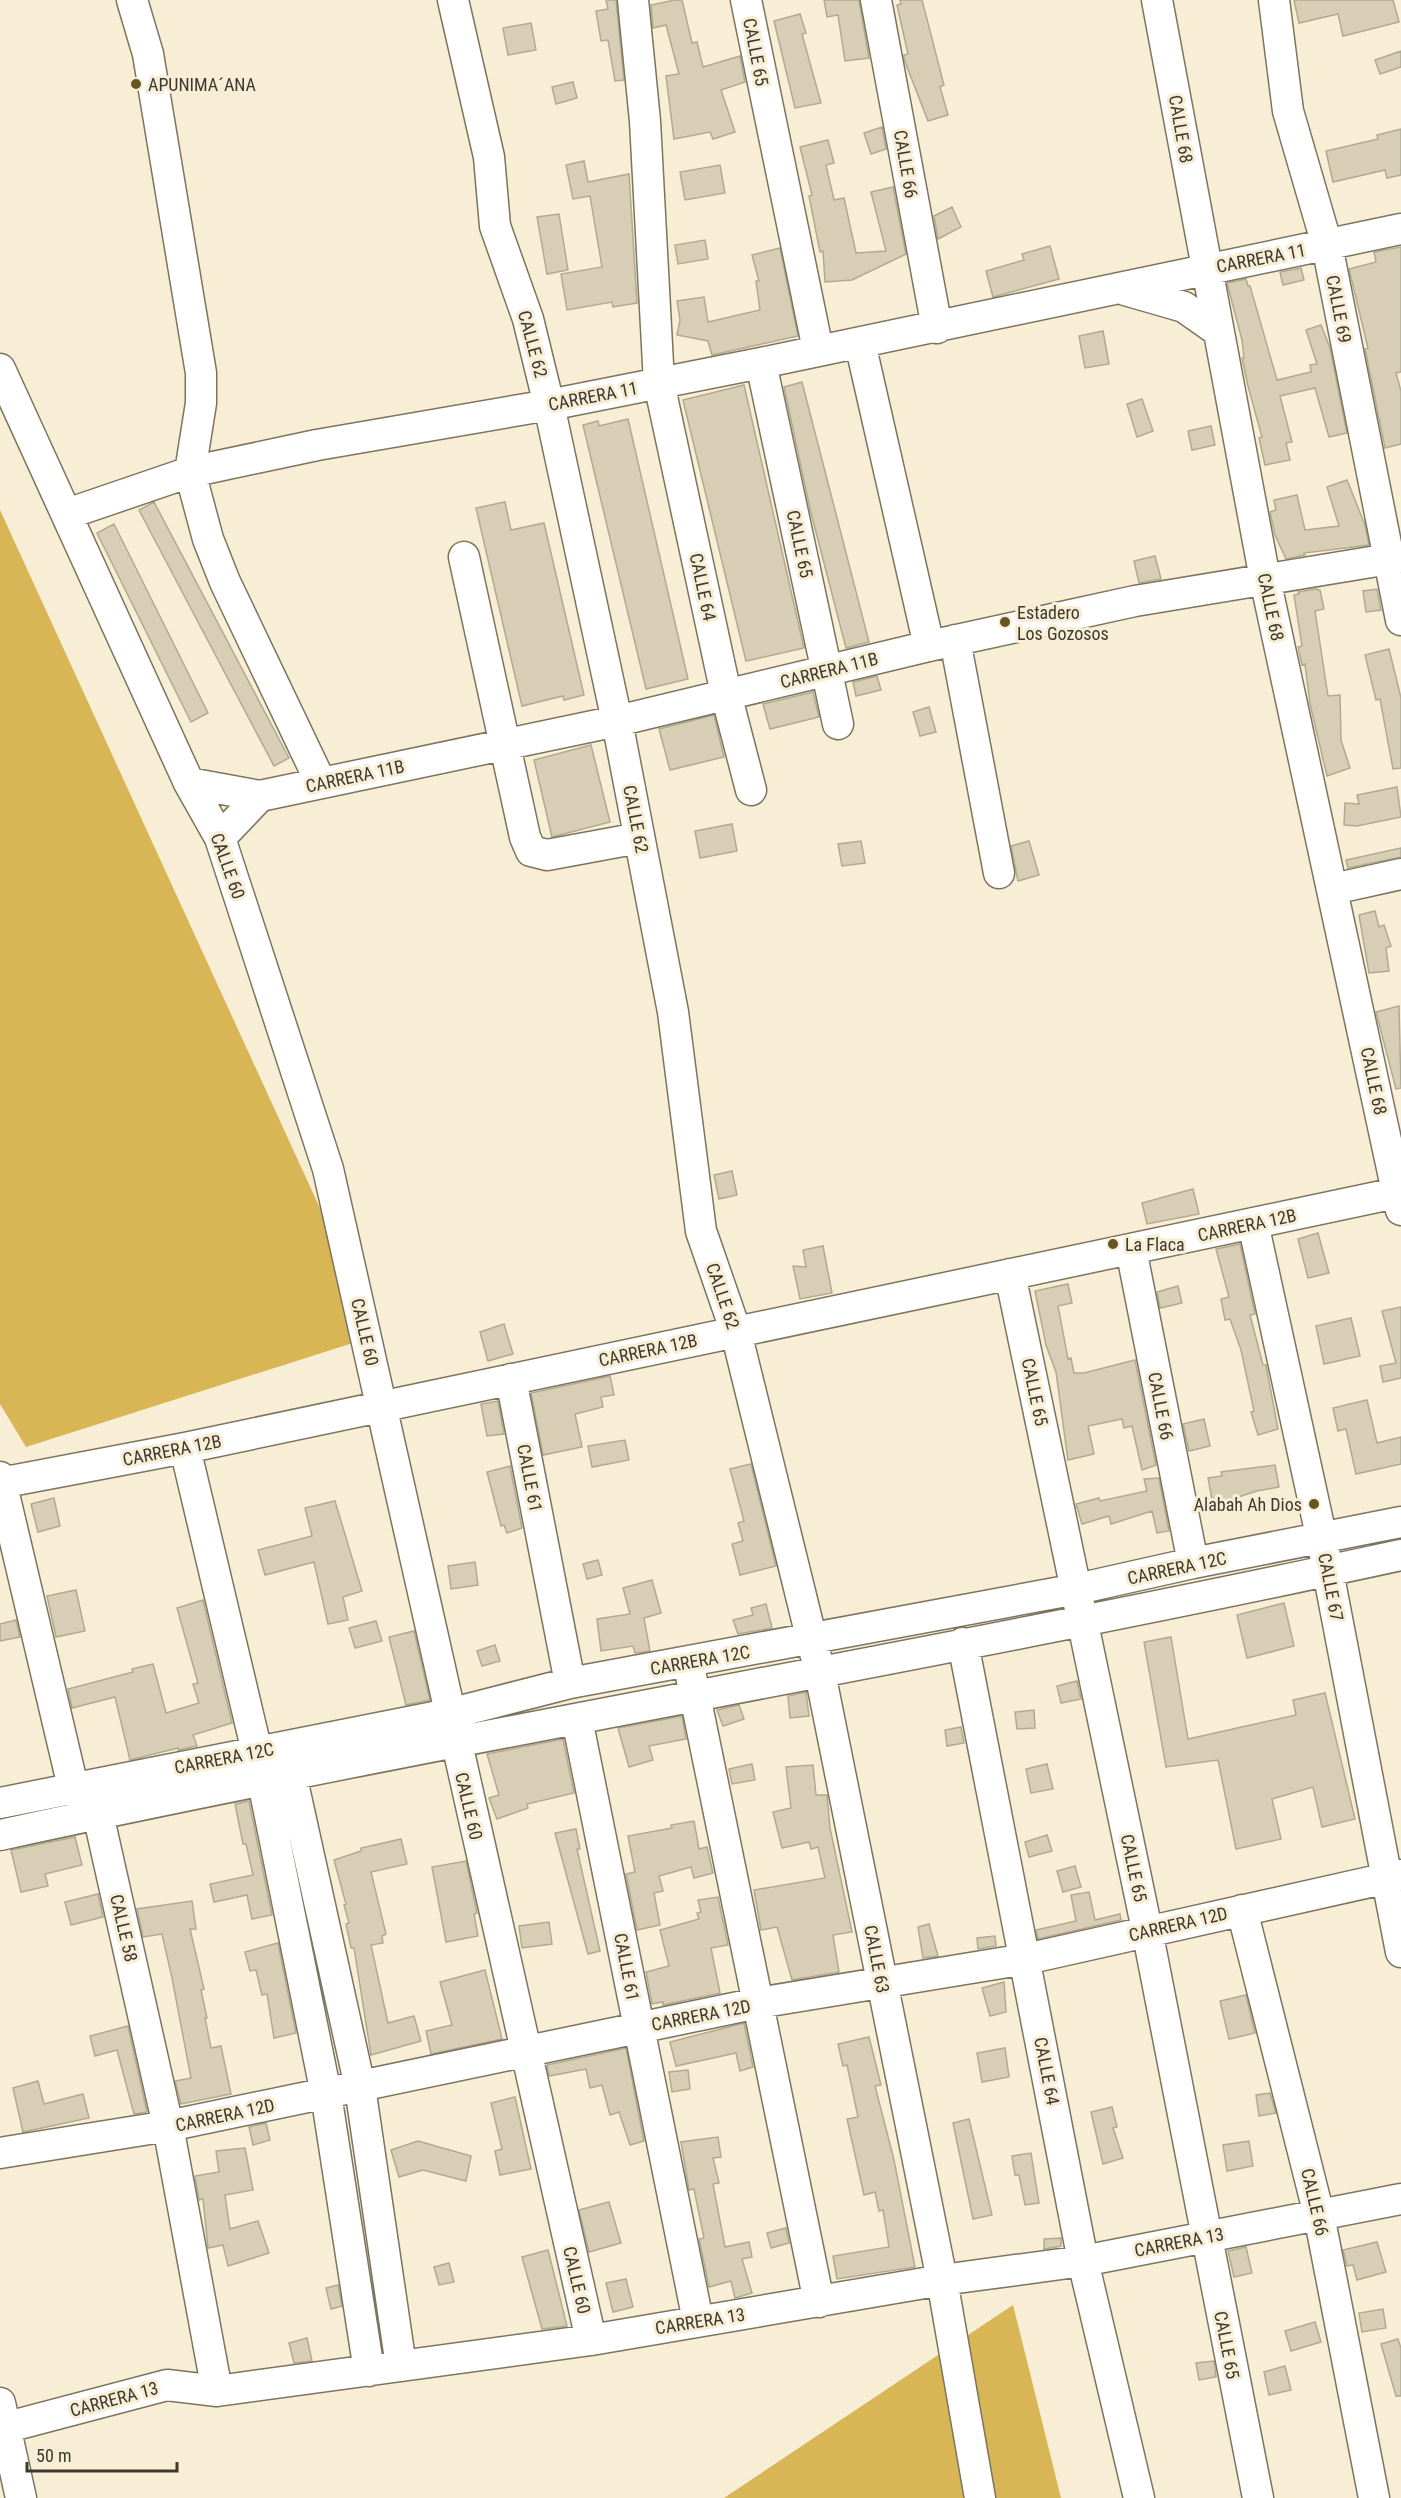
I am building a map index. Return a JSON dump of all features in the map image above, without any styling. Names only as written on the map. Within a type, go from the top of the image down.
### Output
[{"type":"street","points":[[132,0],[148,54],[201,373],[201,402],[190,472],[208,539],[225,582],[321,783]]},
{"type":"street","name":"CALLE 62","points":[[453,0],[489,157],[495,226],[528,319],[549,405],[617,721],[673,1012],[701,1232],[736,1332],[812,1639]]},
{"type":"street","name":"CALLE 64","points":[[633,0],[645,121],[660,383],[726,694],[751,790]]},
{"type":"street","name":"CALLE 65","points":[[746,0],[818,350]]},
{"type":"street","name":"CALLE 66","points":[[876,0],[937,328]]},
{"type":"street","name":"CALLE 68","points":[[1157,0],[1265,579],[1400,1198]]},
{"type":"street","name":"CALLE 69","points":[[1274,0],[1288,111],[1327,245],[1394,558],[1401,620]]},
{"type":"street","name":"CARRERA 11","points":[[67,514],[190,472],[316,445],[549,405],[762,363],[1401,229]]},
{"type":"street","name":"CARRERA 11","points":[[1122,289],[1184,307],[1218,331]]},
{"type":"street","points":[[860,343],[942,643],[999,873]]},
{"type":"street","name":"CALLE 65","points":[[762,363],[838,724]]},
{"type":"street","name":"CALLE 60","points":[[0,369],[189,783],[220,838],[328,1169],[448,1714],[591,2340]]},
{"type":"street","points":[[464,557],[525,837],[531,851],[548,855],[639,838]]},
{"type":"street","name":"CARRERA 11B","points":[[189,783],[260,796],[617,721],[942,643],[1135,602],[1394,558]]},
{"type":"street","points":[[220,838],[260,796]]},
{"type":"street","points":[[1333,889],[1401,874]]},
{"type":"street","name":"CARRERA 12B","points":[[1,1481],[185,1448],[1253,1223],[1400,1198]]},
{"type":"street","name":"CALLE 67","points":[[1253,1223],[1393,1877],[1401,1952]]},
{"type":"street","name":"CALLE 66","points":[[1131,1249],[1193,1563]]},
{"type":"street","name":"CALLE 65","points":[[1010,1274],[1147,1930],[1258,2498]]},
{"type":"street","name":"CALLE 61","points":[[511,1379],[570,1683]]},
{"type":"street","points":[[185,1448],[274,1764],[360,2087],[401,2366]]},
{"type":"street","points":[[1,1481],[73,1787],[98,1814]]},
{"type":"street","name":"CARRERA 12C","points":[[0,1835],[98,1814],[448,1714],[570,1683],[688,1663],[1077,1589],[1193,1563],[1322,1540],[1401,1522]]},
{"type":"street","name":"CARRERA 12C","points":[[0,1803],[73,1787],[455,1743],[695,1695],[820,1673],[963,1643],[1084,1622],[1401,1555]]},
{"type":"street","name":"CALLE 63","points":[[812,1639],[942,2280],[980,2498]]},
{"type":"street","name":"CALLE 64","points":[[963,1643],[1083,2261],[1139,2498]]},
{"type":"street","points":[[688,1663],[819,2302]]},
{"type":"street","name":"CALLE 61","points":[[577,1719],[698,2321]]},
{"type":"street","points":[[274,1764],[369,2371]]},
{"type":"street","name":"CALLE 58","points":[[98,1814],[168,2126],[217,2391]]},
{"type":"street","name":"CARRERA 12D","points":[[0,2153],[168,2126],[526,2054],[639,2027],[758,2003],[882,1985],[1026,1959],[1147,1930],[1393,1877]]},
{"type":"street","name":"CALLE 66","points":[[1242,1910],[1319,2215],[1374,2498]]},
{"type":"street","name":"CARRERA 13","points":[[2,2420],[167,2385],[217,2391],[591,2340],[942,2280],[1083,2261],[1401,2199]]},
{"type":"street","points":[[2,2420],[21,2498]]},
{"type":"shaded area","points":[[0,510],[378,1335],[26,1447],[0,1404]]},
{"type":"shaded area","points":[[1013,2305],[1061,2498],[724,2498]]},
{"type":"building","points":[[606,0],[616,0],[624,80],[615,81],[608,40],[601,41],[596,11],[608,9]]},
{"type":"building","points":[[682,0],[692,43],[697,42],[703,67],[740,56],[745,82],[721,90],[735,132],[713,139],[710,132],[674,139],[666,76],[679,74],[666,25],[653,28],[651,5]]},
{"type":"building","points":[[824,0],[859,0],[869,58],[845,61],[838,15],[827,17]]},
{"type":"building","points":[[900,0],[922,0],[944,85],[940,87],[948,115],[928,121],[904,59],[904,55],[908,54],[897,5],[901,4]]},
{"type":"building","points":[[1294,0],[1393,0],[1399,22],[1343,36],[1338,14],[1299,23]]},
{"type":"building","points":[[800,14],[806,33],[802,34],[821,103],[795,108],[774,21]]},
{"type":"building","points":[[531,23],[536,50],[508,55],[503,28]]},
{"type":"building","points":[[1401,51],[1401,67],[1380,74],[1375,60]]},
{"type":"building","points":[[573,82],[577,98],[556,104],[552,87]]},
{"type":"building","points":[[882,127],[886,149],[871,154],[864,133]]},
{"type":"building","points":[[1401,129],[1401,175],[1387,178],[1385,170],[1333,182],[1326,151],[1378,139],[1377,135]]},
{"type":"building","points":[[828,140],[834,163],[826,165],[834,200],[844,198],[856,253],[886,251],[871,192],[893,187],[906,254],[852,280],[825,282],[823,251],[820,252],[809,196],[812,195],[800,147]]},
{"type":"building","points":[[584,161],[588,182],[629,174],[637,303],[613,307],[612,302],[567,310],[561,274],[602,267],[590,196],[573,199],[566,165]]},
{"type":"building","points":[[720,165],[725,193],[685,200],[680,172]]},
{"type":"building","points":[[952,207],[961,227],[938,239],[934,216]]},
{"type":"building","points":[[559,214],[568,270],[547,274],[537,217]]},
{"type":"building","points":[[705,240],[708,259],[678,264],[675,245]]},
{"type":"building","points":[[1050,246],[1059,279],[993,297],[986,271],[1024,260],[1022,254]]},
{"type":"building","points":[[1401,247],[1401,372],[1396,373],[1401,391],[1401,444],[1385,448],[1365,349],[1368,348],[1349,269],[1376,262],[1374,252]]},
{"type":"building","points":[[780,248],[798,336],[712,355],[708,341],[677,335],[680,320],[677,301],[704,297],[708,322],[760,310],[756,281],[759,281],[752,255]]},
{"type":"building","points":[[1301,268],[1304,280],[1283,285],[1280,272]]},
{"type":"building","points":[[1246,279],[1277,380],[1311,372],[1310,365],[1317,364],[1306,330],[1321,325],[1330,348],[1347,433],[1329,437],[1315,388],[1280,396],[1292,442],[1286,443],[1290,460],[1265,465],[1259,438],[1262,437],[1242,358],[1244,358],[1242,340],[1227,283]]},
{"type":"building","points":[[1103,331],[1109,364],[1085,368],[1079,336]]},
{"type":"building","points":[[802,382],[869,642],[846,648],[810,509],[784,387]]},
{"type":"building","points":[[744,385],[804,648],[746,661],[683,400]]},
{"type":"building","points":[[1142,399],[1153,431],[1137,437],[1127,404]]},
{"type":"building","points":[[628,419],[688,679],[646,689],[583,425],[598,421],[599,426]]},
{"type":"building","points":[[1211,426],[1215,445],[1192,450],[1188,431]]},
{"type":"building","points":[[1347,480],[1365,525],[1369,545],[1304,553],[1305,555],[1286,559],[1275,535],[1270,512],[1276,510],[1274,500],[1297,495],[1305,530],[1339,526],[1327,487]]},
{"type":"building","points":[[154,502],[289,758],[274,766],[139,510]]},
{"type":"building","points":[[505,502],[511,530],[544,523],[584,695],[564,700],[563,696],[522,706],[476,508]]},
{"type":"building","points":[[114,524],[208,713],[191,722],[97,533]]},
{"type":"building","points":[[1155,556],[1161,579],[1139,583],[1134,561]]},
{"type":"building","points":[[1377,589],[1381,610],[1366,612],[1363,591]]},
{"type":"building","points":[[1320,590],[1324,609],[1315,611],[1328,696],[1340,695],[1341,740],[1350,768],[1327,776],[1310,704],[1305,664],[1302,665],[1298,647],[1302,646],[1294,595],[1299,594],[1298,592]]},
{"type":"building","points":[[1389,649],[1401,698],[1401,768],[1393,769],[1380,699],[1376,700],[1365,655]]},
{"type":"building","points":[[877,676],[881,690],[856,696],[853,682]]},
{"type":"building","points":[[813,692],[819,717],[770,729],[763,704]]},
{"type":"building","points":[[929,707],[936,732],[920,736],[913,712]]},
{"type":"building","points":[[714,715],[724,757],[670,770],[659,729]]},
{"type":"building","points":[[591,745],[610,822],[552,837],[534,760]]},
{"type":"building","points":[[1397,787],[1401,817],[1357,826],[1344,825],[1345,803],[1359,804],[1357,795]]},
{"type":"building","points":[[732,824],[737,851],[700,858],[695,831]]},
{"type":"building","points":[[861,841],[865,863],[842,866],[838,844]]},
{"type":"building","points":[[1029,841],[1039,875],[1018,881],[1011,846]]},
{"type":"building","points":[[1401,848],[1401,857],[1348,868],[1346,860]]},
{"type":"building","points":[[1375,911],[1379,927],[1384,925],[1391,946],[1386,948],[1389,971],[1369,973],[1359,915]]},
{"type":"building","points":[[1399,1006],[1401,1088],[1396,1089],[1376,1012]]},
{"type":"building","points":[[732,1171],[737,1195],[719,1199],[714,1175]]},
{"type":"building","points":[[1193,1189],[1199,1214],[1147,1224],[1142,1203]]},
{"type":"building","points":[[1318,1233],[1329,1273],[1308,1278],[1298,1239]]},
{"type":"building","points":[[1240,1244],[1255,1314],[1250,1315],[1263,1365],[1266,1365],[1278,1429],[1258,1435],[1251,1412],[1254,1411],[1241,1350],[1230,1319],[1225,1320],[1221,1299],[1229,1297],[1216,1249]]},
{"type":"building","points":[[823,1246],[832,1293],[800,1299],[793,1266],[806,1267],[803,1250]]},
{"type":"building","points":[[1068,1284],[1072,1303],[1058,1306],[1068,1359],[1071,1358],[1074,1373],[1084,1373],[1135,1360],[1156,1465],[1142,1470],[1132,1426],[1124,1428],[1122,1419],[1088,1426],[1094,1454],[1068,1460],[1056,1372],[1046,1345],[1035,1291]]},
{"type":"building","points":[[1178,1286],[1182,1303],[1160,1308],[1157,1292]]},
{"type":"building","points":[[1401,1307],[1401,1378],[1383,1382],[1380,1366],[1396,1363],[1382,1311]]},
{"type":"building","points":[[1351,1318],[1360,1356],[1324,1364],[1316,1326]]},
{"type":"building","points":[[504,1324],[513,1354],[488,1361],[480,1332]]},
{"type":"building","points":[[610,1376],[614,1395],[601,1397],[603,1407],[575,1414],[582,1447],[543,1455],[531,1393]]},
{"type":"building","points":[[1367,1400],[1377,1443],[1401,1437],[1401,1464],[1356,1474],[1346,1429],[1338,1431],[1333,1408]]},
{"type":"building","points":[[498,1401],[504,1434],[487,1436],[481,1404]]},
{"type":"building","points":[[1204,1419],[1210,1446],[1189,1451],[1183,1424]]},
{"type":"building","points":[[625,1440],[629,1460],[592,1467],[588,1446]]},
{"type":"building","points":[[751,1464],[776,1566],[740,1575],[732,1544],[743,1541],[738,1523],[744,1521],[730,1469]]},
{"type":"building","points":[[1275,1465],[1279,1487],[1257,1491],[1213,1505],[1208,1478],[1222,1476],[1221,1472]]},
{"type":"building","points":[[510,1466],[522,1528],[507,1533],[504,1525],[501,1526],[487,1472]]},
{"type":"building","points":[[1159,1478],[1169,1531],[1157,1533],[1152,1511],[1111,1524],[1109,1516],[1082,1524],[1076,1504],[1147,1491],[1144,1479]]},
{"type":"building","points":[[54,1498],[60,1526],[38,1532],[31,1504]]},
{"type":"building","points":[[335,1501],[362,1591],[343,1597],[348,1620],[328,1624],[314,1562],[265,1575],[258,1550],[312,1536],[305,1508]]},
{"type":"building","points":[[598,1560],[602,1575],[587,1579],[583,1564]]},
{"type":"building","points":[[475,1562],[478,1585],[451,1589],[448,1566]]},
{"type":"building","points":[[652,1580],[661,1613],[644,1618],[650,1651],[635,1653],[633,1646],[601,1651],[597,1619],[630,1614],[623,1588]]},
{"type":"building","points":[[76,1590],[85,1631],[56,1637],[47,1596]]},
{"type":"building","points":[[203,1600],[232,1723],[193,1735],[197,1746],[178,1750],[178,1748],[130,1760],[115,1697],[72,1708],[68,1689],[133,1672],[132,1669],[153,1664],[166,1713],[199,1703],[193,1684],[198,1683],[177,1608]]},
{"type":"building","points":[[1284,1603],[1294,1646],[1247,1658],[1237,1615]]},
{"type":"building","points":[[766,1604],[772,1628],[738,1634],[733,1620],[753,1615],[751,1608]]},
{"type":"building","points":[[16,1620],[20,1637],[0,1641],[0,1624]]},
{"type":"building","points":[[376,1621],[382,1641],[355,1648],[349,1628]]},
{"type":"building","points":[[414,1631],[430,1700],[406,1705],[389,1637]]},
{"type":"building","points":[[1171,1637],[1188,1739],[1296,1715],[1293,1700],[1325,1693],[1355,1819],[1322,1827],[1313,1787],[1272,1799],[1281,1839],[1236,1849],[1218,1760],[1166,1767],[1144,1642]]},
{"type":"building","points":[[495,1645],[500,1661],[482,1666],[477,1651]]},
{"type":"building","points":[[1077,1681],[1081,1699],[1061,1703],[1057,1686]]},
{"type":"building","points":[[806,1692],[809,1716],[790,1718],[788,1696]]},
{"type":"building","points":[[739,1705],[744,1719],[723,1726],[717,1710]]},
{"type":"building","points":[[1034,1710],[1035,1728],[1017,1729],[1015,1712]]},
{"type":"building","points":[[682,1716],[686,1739],[649,1746],[653,1760],[629,1767],[618,1728]]},
{"type":"building","points":[[961,1727],[964,1743],[947,1746],[945,1730]]},
{"type":"building","points":[[563,1739],[574,1793],[527,1804],[528,1808],[497,1819],[489,1798],[499,1795],[487,1754]]},
{"type":"building","points":[[752,1764],[755,1780],[732,1784],[729,1769]]},
{"type":"building","points":[[1047,1764],[1053,1789],[1031,1793],[1026,1769]]},
{"type":"building","points":[[813,1765],[816,1795],[827,1795],[830,1828],[852,1932],[833,1935],[839,1972],[792,1980],[777,1927],[761,1930],[754,1890],[825,1878],[818,1847],[811,1849],[809,1842],[782,1848],[773,1812],[791,1808],[786,1767]]},
{"type":"building","points":[[249,1801],[272,1915],[252,1919],[247,1895],[214,1902],[210,1884],[253,1875],[246,1844],[243,1844],[235,1804]]},
{"type":"building","points":[[694,1821],[699,1849],[707,1847],[713,1873],[694,1878],[691,1867],[659,1876],[663,1891],[654,1893],[660,1925],[637,1930],[626,1874],[635,1872],[628,1836],[672,1828],[671,1825]]},
{"type":"building","points":[[576,1829],[580,1849],[577,1849],[600,1951],[588,1954],[555,1833]]},
{"type":"building","points":[[1047,1835],[1052,1851],[1029,1857],[1025,1842]]},
{"type":"building","points":[[75,1837],[82,1865],[45,1874],[48,1886],[21,1892],[11,1850]]},
{"type":"building","points":[[401,1839],[407,1864],[371,1872],[386,1934],[382,1936],[383,1943],[371,1945],[388,2023],[414,2016],[421,2041],[371,2055],[354,1948],[351,1948],[346,1924],[349,1923],[344,1905],[346,1904],[334,1860],[361,1851],[361,1848]]},
{"type":"building","points":[[466,1861],[477,1913],[474,1914],[478,1936],[446,1942],[432,1867]]},
{"type":"building","points":[[1075,1866],[1081,1887],[1063,1892],[1057,1871]]},
{"type":"building","points":[[1089,1892],[1095,1920],[1120,1914],[1121,1920],[1038,1939],[1036,1930],[1076,1921],[1071,1895]]},
{"type":"building","points":[[98,1894],[103,1917],[71,1925],[65,1902]]},
{"type":"building","points":[[718,1897],[728,1945],[711,1948],[720,1993],[663,2005],[663,2002],[652,2004],[646,1972],[669,1966],[660,1930],[699,1919],[697,1913],[701,1912],[698,1900]]},
{"type":"building","points":[[192,1901],[196,1929],[190,1929],[204,1989],[201,1990],[211,2048],[221,2046],[231,2094],[181,2104],[175,2081],[191,2078],[172,1978],[162,1934],[143,1937],[137,1909]]},
{"type":"building","points":[[549,1922],[552,1944],[522,1948],[519,1926]]},
{"type":"building","points":[[929,1924],[938,1956],[923,1958],[918,1927]]},
{"type":"building","points":[[995,1936],[996,1946],[978,1949],[977,1938]]},
{"type":"building","points":[[278,1943],[296,2033],[274,2038],[267,1994],[262,1995],[256,1970],[250,1971],[245,1952]]},
{"type":"building","points":[[485,1970],[502,2039],[431,2054],[426,2031],[452,2025],[440,1982]]},
{"type":"building","points":[[1004,1982],[1006,2012],[990,2016],[982,1988]]},
{"type":"building","points":[[1246,1995],[1255,2033],[1229,2039],[1220,2001]]},
{"type":"building","points":[[744,2023],[753,2067],[740,2071],[736,2053],[676,2066],[670,2042]]},
{"type":"building","points":[[128,2026],[147,2112],[134,2114],[117,2050],[95,2056],[90,2036]]},
{"type":"building","points":[[869,2037],[881,2085],[875,2086],[894,2160],[915,2267],[837,2279],[833,2256],[889,2247],[883,2210],[879,2211],[875,2192],[864,2195],[847,2119],[858,2117],[847,2065],[843,2066],[838,2044]]},
{"type":"building","points":[[626,2048],[644,2141],[630,2145],[619,2112],[610,2115],[602,2085],[590,2088],[586,2069],[549,2076],[547,2065]]},
{"type":"building","points":[[1005,2048],[1009,2077],[982,2082],[977,2053]]},
{"type":"building","points":[[688,2070],[690,2089],[672,2092],[669,2072]]},
{"type":"building","points":[[38,2081],[44,2104],[83,2094],[89,2118],[23,2132],[13,2088]]},
{"type":"building","points":[[1270,2093],[1276,2113],[1259,2116],[1256,2095]]},
{"type":"building","points":[[515,2097],[531,2169],[500,2175],[495,2151],[502,2149],[491,2103]]},
{"type":"building","points":[[1112,2107],[1117,2127],[1113,2128],[1123,2158],[1103,2164],[1091,2112]]},
{"type":"building","points":[[969,2119],[992,2215],[973,2219],[953,2123]]},
{"type":"building","points":[[266,2123],[270,2140],[253,2145],[249,2127]]},
{"type":"building","points":[[718,2137],[721,2157],[713,2158],[719,2183],[713,2184],[725,2247],[749,2242],[752,2257],[742,2259],[752,2293],[735,2298],[731,2281],[709,2287],[699,2239],[704,2238],[694,2189],[689,2190],[681,2142]]},
{"type":"building","points":[[418,2141],[471,2156],[466,2181],[423,2170],[399,2177],[391,2150]]},
{"type":"building","points":[[1249,2141],[1253,2166],[1227,2171],[1223,2145]]},
{"type":"building","points":[[245,2148],[253,2190],[225,2195],[230,2229],[258,2221],[269,2253],[228,2266],[223,2245],[208,2248],[203,2199],[199,2200],[195,2176],[219,2172],[216,2151]]},
{"type":"building","points":[[1031,2153],[1039,2203],[1025,2205],[1019,2175],[1015,2175],[1012,2156]]},
{"type":"building","points":[[609,2202],[621,2243],[589,2252],[579,2210]]},
{"type":"building","points":[[786,2228],[789,2243],[771,2248],[767,2233]]},
{"type":"building","points":[[1061,2238],[1061,2246],[1044,2249],[1044,2239]]},
{"type":"building","points":[[1377,2242],[1386,2272],[1357,2280],[1353,2265],[1347,2266],[1343,2250]]},
{"type":"building","points":[[1246,2247],[1252,2273],[1234,2277],[1228,2251]]},
{"type":"building","points":[[548,2250],[567,2326],[542,2329],[522,2257]]},
{"type":"building","points":[[449,2263],[454,2282],[439,2285],[434,2267]]},
{"type":"building","points":[[626,2279],[633,2307],[613,2312],[606,2283]]},
{"type":"building","points":[[338,2285],[342,2306],[331,2309],[326,2288]]},
{"type":"building","points":[[1383,2309],[1386,2328],[1362,2332],[1359,2313]]},
{"type":"building","points":[[1315,2322],[1321,2342],[1291,2351],[1285,2331]]},
{"type":"building","points":[[307,2338],[312,2361],[294,2363],[289,2343]]},
{"type":"building","points":[[1398,2339],[1401,2348],[1401,2396],[1396,2396],[1381,2344]]},
{"type":"building","points":[[1214,2361],[1216,2377],[1199,2380],[1196,2363]]},
{"type":"building","points":[[1285,2366],[1291,2390],[1269,2395],[1264,2372]]},
{"type":"place","name":"APUNIMA´ANA","points":[[136,84]]},
{"type":"place","name":"Estadero Los Gozosos","points":[[1005,622]]},
{"type":"place","name":"La Flaca","points":[[1113,1244]]},
{"type":"place","name":"Alabah Ah Dios","points":[[1314,1504]]}]
